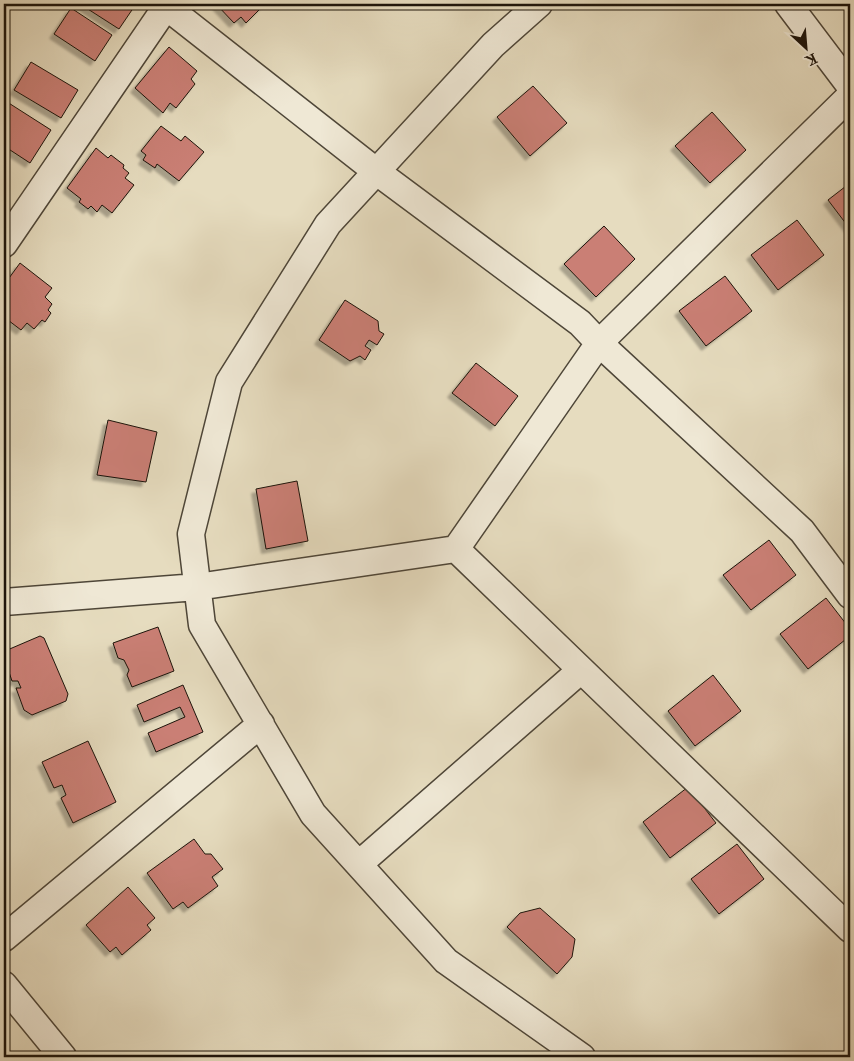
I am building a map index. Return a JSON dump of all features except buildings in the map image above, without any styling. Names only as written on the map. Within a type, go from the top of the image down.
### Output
[{"type":"street","points":[[4,244],[166,4],[377,172],[580,323],[599,343],[802,531],[850,595]]},
{"type":"street","points":[[539,4],[493,46],[328,224],[229,382],[191,534],[202,625],[313,814],[446,961],[582,1057]]},
{"type":"street","points":[[788,4],[850,86]]},
{"type":"street","points":[[4,602],[198,587],[456,549],[599,343],[850,96]]},
{"type":"street","points":[[456,549],[850,929]]},
{"type":"street","points":[[359,864],[582,670]]},
{"type":"street","points":[[4,938],[261,724]]},
{"type":"street","points":[[4,985],[63,1057]]}]
